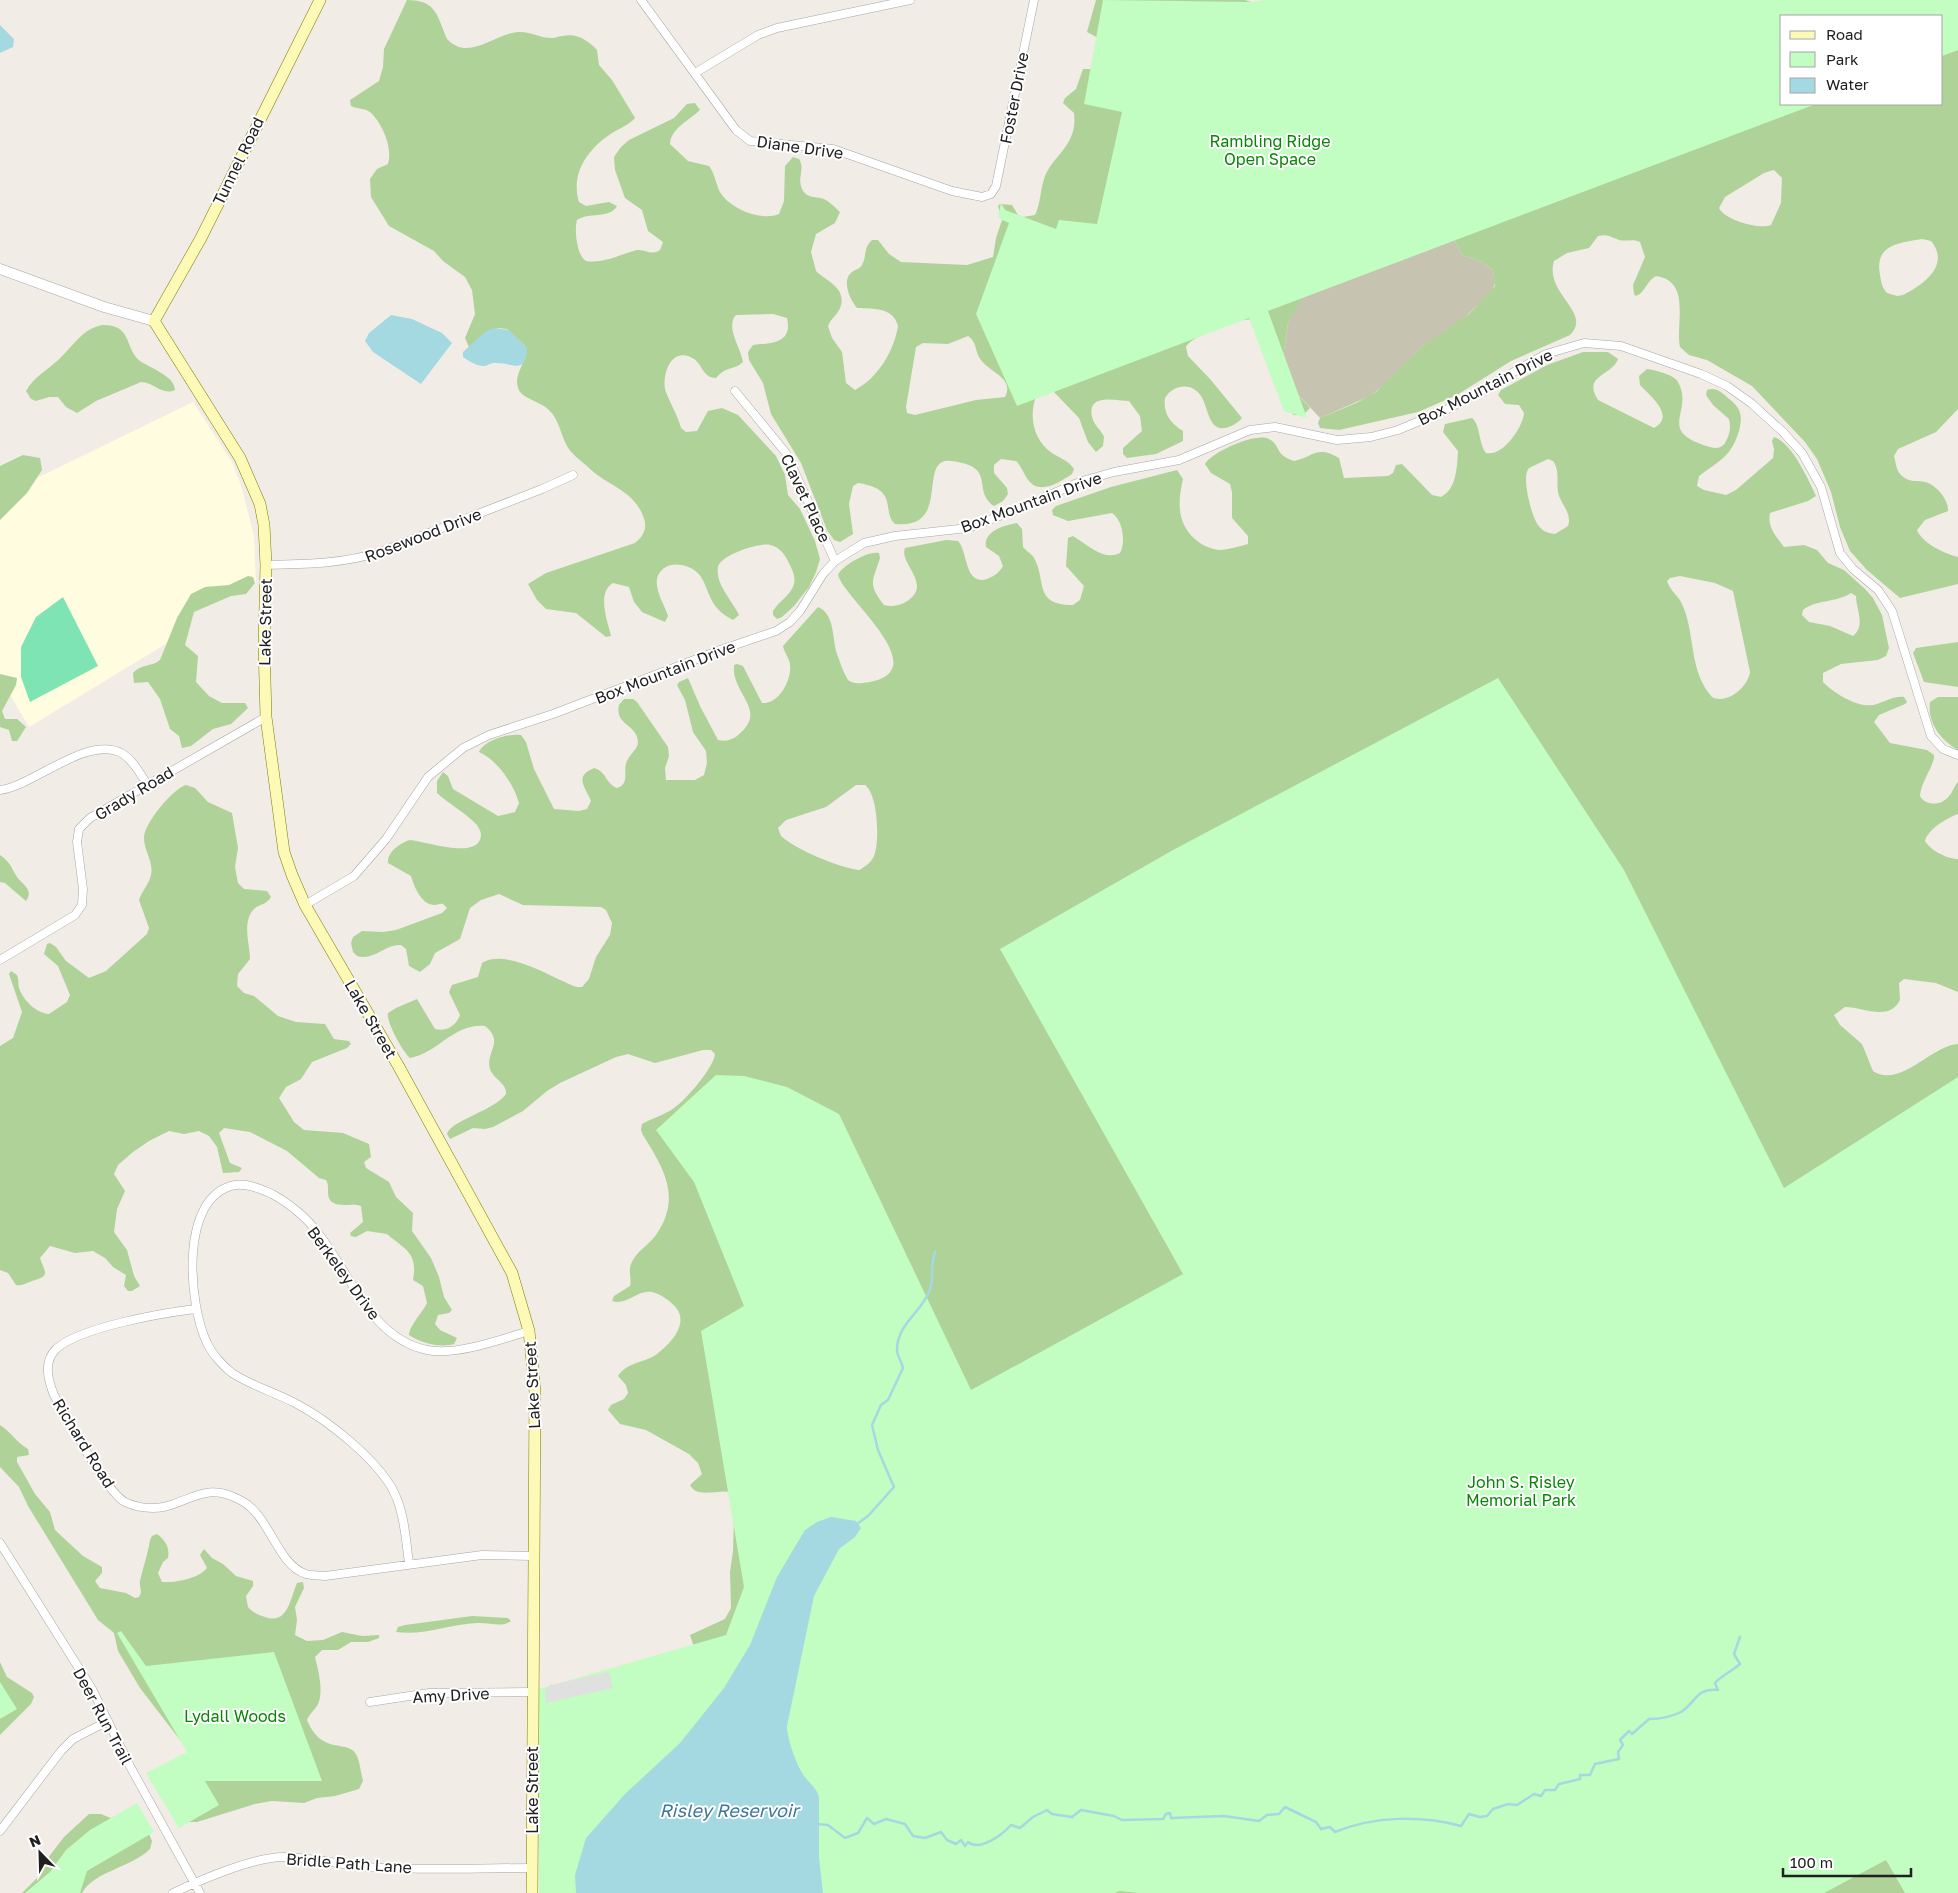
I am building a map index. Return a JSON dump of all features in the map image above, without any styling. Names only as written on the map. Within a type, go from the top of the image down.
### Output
[{"type":"main road","name":"Tunnel Road","points":[[154,321],[196,246],[320,0]]},
{"type":"main road","name":"Lake Street","points":[[154,321],[227,436],[249,476],[263,518],[266,565],[264,645],[266,717],[284,852],[305,905],[399,1067],[512,1273],[529,1331],[535,1392],[532,1893]]},
{"type":"street","name":"Diane Drive","points":[[640,0],[736,130],[750,141],[833,148],[952,191],[982,196],[991,194]]},
{"type":"street","points":[[695,73],[758,35],[777,28],[910,0]]},
{"type":"street","name":"Foster Drive","points":[[991,194],[996,186],[1034,0]]},
{"type":"street","points":[[0,269],[136,318],[154,321]]},
{"type":"street","name":"Box Mountain Drive","points":[[305,905],[354,876],[386,839],[428,777],[463,748],[488,735],[553,714],[723,649],[776,631],[790,622],[800,611],[823,574],[835,561],[853,548],[874,540],[968,528],[1090,478],[1179,460],[1250,430],[1275,427],[1326,438],[1346,440],[1398,430],[1453,406],[1546,354],[1584,344],[1609,344],[1701,374],[1727,386],[1751,403],[1783,432],[1802,453],[1821,487],[1840,553],[1854,570],[1878,590],[1892,611],[1931,736],[1943,749],[1958,755]]},
{"type":"street","name":"Clavet Place","points":[[735,391],[786,453],[835,561]]},
{"type":"street","name":"Rosewood Drive","points":[[266,565],[330,563],[362,558],[525,496],[573,475]]},
{"type":"street","name":"Grady Road","points":[[0,960],[75,915],[82,905],[83,889],[77,849],[79,829],[90,818],[266,717]]},
{"type":"street","points":[[0,790],[13,787],[81,754],[98,751],[122,754],[133,764],[147,784]]},
{"type":"street","name":"Berkeley Drive","points":[[409,1563],[398,1500],[388,1480],[372,1461],[327,1424],[296,1403],[248,1383],[224,1367],[208,1344],[195,1309],[192,1279],[193,1250],[199,1218],[214,1196],[234,1185],[259,1187],[278,1197],[317,1231],[374,1316],[390,1333],[406,1343],[429,1351],[458,1350],[529,1331]]},
{"type":"street","name":"Richard Road","points":[[195,1309],[95,1330],[74,1338],[56,1349],[47,1364],[48,1381],[54,1395],[107,1483],[124,1502],[146,1508],[172,1505],[198,1493],[223,1492],[244,1502],[262,1519],[294,1567],[306,1574],[325,1576],[409,1563],[482,1555],[533,1556]]},
{"type":"street","name":"Deer Run Trail","points":[[0,1543],[92,1689],[131,1768],[200,1893]]},
{"type":"street","name":"Amy Drive","points":[[370,1702],[429,1693],[532,1692]]},
{"type":"street","points":[[0,1831],[61,1751],[73,1739],[108,1721]]},
{"type":"street","name":"Bridle Path Lane","points":[[173,1893],[195,1882],[251,1864],[282,1857],[316,1859],[352,1866],[382,1868],[532,1868]]},
{"type":"shaded area","points":[[1449,229],[1462,255],[1483,262],[1493,270],[1495,283],[1492,291],[1458,324],[1423,346],[1387,383],[1370,396],[1320,418],[1291,387],[1283,358],[1288,323],[1300,299]]},
{"type":"shaded area","points":[[193,402],[232,462],[241,485],[254,536],[256,583],[177,616],[179,636],[29,727],[0,678],[0,496]]},
{"type":"shaded area","points":[[609,1672],[613,1688],[546,1703],[545,1690],[550,1685]]},
{"type":"green space","points":[[407,0],[417,1],[430,6],[438,17],[447,39],[455,45],[464,48],[481,45],[509,34],[522,32],[548,38],[568,35],[578,37],[597,50],[599,65],[612,80],[635,118],[596,146],[579,171],[577,191],[579,202],[586,206],[609,202],[617,206],[609,213],[587,216],[577,220],[577,242],[580,254],[586,261],[606,260],[637,250],[657,252],[660,250],[663,242],[648,231],[642,210],[625,198],[615,170],[614,157],[629,140],[674,118],[687,104],[695,103],[700,110],[677,129],[671,138],[670,144],[688,161],[709,166],[722,195],[733,205],[748,213],[764,216],[779,214],[784,201],[785,166],[793,157],[799,159],[801,162],[800,183],[805,193],[824,199],[840,212],[835,223],[816,234],[811,252],[816,271],[837,288],[842,299],[840,308],[828,326],[832,338],[842,352],[846,383],[855,390],[871,378],[884,363],[893,345],[898,326],[896,320],[887,312],[876,309],[857,308],[848,290],[847,280],[852,272],[861,266],[867,246],[872,240],[878,240],[889,254],[901,262],[967,265],[993,257],[996,238],[1002,220],[998,206],[1000,204],[1012,205],[1018,215],[1023,217],[1035,215],[1045,176],[1069,141],[1072,133],[1074,113],[1063,103],[1065,98],[1076,89],[1083,69],[1103,69],[1100,39],[1087,32],[1096,0],[1245,0],[1257,4],[1267,0],[1958,0],[1958,409],[1936,432],[1898,449],[1894,456],[1897,469],[1904,478],[1932,485],[1939,491],[1947,503],[1948,511],[1925,520],[1917,530],[1924,539],[1941,551],[1958,557],[1958,584],[1900,598],[1867,570],[1850,551],[1840,527],[1831,492],[1817,459],[1805,442],[1752,386],[1707,360],[1689,355],[1680,347],[1680,305],[1674,286],[1667,280],[1656,276],[1639,294],[1636,296],[1634,294],[1633,285],[1645,257],[1640,242],[1637,241],[1598,236],[1589,248],[1567,253],[1554,261],[1553,273],[1556,283],[1576,318],[1576,327],[1570,335],[1511,361],[1457,395],[1418,412],[1339,430],[1320,428],[1318,423],[1320,418],[1356,403],[1376,392],[1423,346],[1469,314],[1495,286],[1493,270],[1483,262],[1462,255],[1449,229],[1305,293],[1288,323],[1283,358],[1291,387],[1310,408],[1303,415],[1294,415],[1287,409],[1253,320],[1238,321],[1196,338],[1186,347],[1188,356],[1242,418],[1235,424],[1229,427],[1217,427],[1210,419],[1204,401],[1197,391],[1193,388],[1182,386],[1172,390],[1165,398],[1165,409],[1171,421],[1183,431],[1183,441],[1156,454],[1127,458],[1123,454],[1123,448],[1142,431],[1140,416],[1129,401],[1109,399],[1096,402],[1093,406],[1091,411],[1093,420],[1104,437],[1103,446],[1096,452],[1088,442],[1079,418],[1052,390],[1037,394],[1034,402],[1033,418],[1040,441],[1052,453],[1072,466],[1074,469],[1072,474],[1050,486],[1039,487],[1029,481],[1016,461],[1001,459],[994,465],[994,473],[1007,488],[1008,494],[1003,501],[994,506],[987,500],[979,473],[974,468],[951,461],[941,463],[936,470],[929,506],[923,516],[913,523],[895,524],[891,519],[887,501],[880,490],[858,483],[853,486],[849,504],[853,534],[840,542],[834,540],[827,530],[801,463],[771,414],[763,383],[749,360],[748,352],[753,345],[774,342],[784,337],[788,326],[787,318],[773,314],[736,315],[732,325],[743,362],[723,372],[716,378],[705,373],[697,361],[692,358],[685,355],[678,356],[673,359],[666,371],[666,393],[681,428],[686,432],[697,431],[708,411],[722,408],[738,415],[776,456],[785,475],[788,495],[800,509],[815,541],[820,559],[816,572],[809,587],[794,606],[777,619],[773,615],[773,611],[794,584],[793,573],[784,554],[779,549],[770,545],[758,545],[741,550],[726,558],[720,562],[718,573],[721,586],[739,615],[733,620],[722,613],[714,604],[703,581],[695,570],[680,565],[670,565],[660,572],[657,578],[658,591],[668,616],[665,622],[642,612],[634,602],[629,587],[613,583],[608,588],[604,600],[604,608],[611,636],[606,637],[576,613],[546,609],[537,600],[528,584],[546,573],[635,543],[644,531],[643,516],[633,500],[594,473],[573,453],[566,444],[555,418],[549,410],[520,392],[517,380],[526,352],[525,346],[507,329],[498,328],[469,347],[465,338],[475,314],[472,290],[465,277],[443,261],[434,251],[389,226],[371,197],[370,179],[377,169],[388,164],[388,143],[379,122],[370,112],[351,106],[350,100],[379,81],[383,67],[384,49]],"holes":[[[1774,170],[1782,178],[1781,203],[1771,225],[1759,226],[1743,223],[1728,216],[1719,208],[1725,197],[1764,173]],[[1922,239],[1931,241],[1936,250],[1938,258],[1932,273],[1919,286],[1903,295],[1897,296],[1887,293],[1880,277],[1879,265],[1881,257],[1890,247]],[[968,336],[971,338],[981,360],[1004,380],[1007,385],[1005,397],[976,400],[915,415],[907,413],[906,407],[916,347],[923,343],[948,344]]]},
{"type":"green space","name":"Rambling Ridge Open Space","points":[[1103,0],[1252,2],[1264,0],[1958,0],[1958,50],[1943,56],[1943,15],[1780,15],[1780,105],[1813,105],[1268,311],[1307,418],[1284,411],[1249,318],[1017,406],[976,314],[1009,223],[998,218],[1001,203],[1005,210],[1056,229],[1059,220],[1097,224],[1122,112],[1084,104]]},
{"type":"green space","points":[[103,325],[113,326],[124,333],[135,356],[167,377],[174,385],[175,390],[166,391],[141,382],[96,401],[77,413],[66,407],[58,397],[49,397],[36,401],[31,399],[26,391],[40,374],[57,361],[83,334]]},
{"type":"green space","name":"John S. Risley Memorial Park","points":[[1583,352],[1608,352],[1618,359],[1615,365],[1600,377],[1594,385],[1594,392],[1598,400],[1654,428],[1663,417],[1662,411],[1654,399],[1640,385],[1639,376],[1647,369],[1669,375],[1676,379],[1682,393],[1679,420],[1684,434],[1693,441],[1713,448],[1720,447],[1725,443],[1729,433],[1730,422],[1706,395],[1707,390],[1710,389],[1723,394],[1740,412],[1739,431],[1732,447],[1724,457],[1699,476],[1697,486],[1704,490],[1726,495],[1736,490],[1773,458],[1774,449],[1772,441],[1774,437],[1787,446],[1799,462],[1816,496],[1808,501],[1770,513],[1769,518],[1773,531],[1784,547],[1804,545],[1817,550],[1828,563],[1844,570],[1865,589],[1873,598],[1882,615],[1889,648],[1886,656],[1878,660],[1841,664],[1823,673],[1823,682],[1841,696],[1863,705],[1877,704],[1894,698],[1904,697],[1907,702],[1905,704],[1879,715],[1874,722],[1890,743],[1927,750],[1934,755],[1920,796],[1926,802],[1934,804],[1942,802],[1958,782],[1958,814],[1934,828],[1925,841],[1939,853],[1958,859],[1958,992],[1936,983],[1904,979],[1899,983],[1900,1000],[1895,1007],[1883,1012],[1875,1012],[1845,1007],[1834,1015],[1840,1025],[1862,1044],[1873,1071],[1883,1075],[1894,1075],[1905,1071],[1938,1051],[1958,1044],[1958,1893],[823,1893],[758,1625],[694,1647],[690,1635],[725,1619],[731,1608],[730,1572],[734,1517],[731,1492],[703,1493],[693,1489],[690,1485],[702,1474],[698,1463],[689,1454],[646,1430],[620,1424],[608,1410],[611,1405],[624,1399],[628,1393],[626,1385],[618,1376],[621,1372],[625,1368],[659,1352],[675,1335],[680,1322],[680,1316],[675,1306],[652,1292],[642,1293],[622,1301],[612,1301],[614,1296],[630,1286],[630,1267],[633,1259],[656,1235],[664,1221],[668,1208],[667,1184],[658,1160],[643,1135],[641,1130],[642,1124],[679,1104],[705,1075],[715,1054],[711,1050],[703,1050],[655,1063],[628,1054],[616,1057],[560,1083],[523,1111],[493,1127],[485,1129],[473,1128],[450,1139],[447,1134],[456,1124],[492,1105],[506,1094],[506,1090],[490,1069],[489,1063],[494,1037],[485,1026],[474,1026],[455,1033],[420,1055],[410,1058],[396,1037],[388,1013],[417,999],[435,1029],[447,1029],[456,1022],[460,1015],[449,992],[452,985],[478,977],[482,963],[490,960],[500,959],[521,963],[576,987],[582,987],[589,979],[596,957],[610,935],[612,923],[606,910],[601,907],[523,905],[499,894],[481,900],[470,908],[460,939],[435,953],[430,964],[420,972],[409,966],[406,949],[401,945],[395,945],[369,956],[357,956],[353,952],[351,943],[353,937],[362,931],[383,932],[396,930],[442,913],[447,908],[443,904],[435,905],[426,902],[416,890],[411,876],[388,863],[388,859],[398,846],[410,840],[450,848],[471,847],[478,843],[481,835],[477,825],[437,793],[437,781],[443,772],[448,776],[453,789],[498,816],[515,812],[519,803],[509,781],[492,761],[479,752],[486,744],[504,736],[521,735],[526,742],[534,769],[554,809],[579,811],[587,809],[591,801],[583,779],[588,771],[594,768],[601,772],[613,786],[617,788],[621,786],[625,780],[627,761],[638,744],[635,733],[622,720],[618,711],[619,705],[624,699],[633,699],[637,702],[668,747],[669,756],[665,768],[666,780],[695,780],[704,775],[707,763],[706,751],[693,732],[685,700],[677,685],[679,682],[688,678],[718,740],[730,740],[746,727],[750,718],[750,710],[738,685],[734,665],[743,666],[762,703],[774,700],[787,684],[789,677],[790,664],[783,646],[818,607],[823,610],[830,621],[837,654],[850,682],[870,682],[888,675],[893,663],[890,649],[881,633],[844,586],[838,575],[844,567],[862,556],[879,553],[880,558],[873,587],[884,605],[896,605],[904,603],[913,596],[917,589],[917,582],[906,561],[905,548],[946,540],[958,541],[970,573],[980,580],[987,579],[1000,571],[1003,566],[999,556],[986,547],[988,537],[1001,527],[1017,523],[1022,529],[1023,547],[1034,558],[1043,590],[1047,596],[1052,601],[1060,604],[1073,605],[1080,600],[1084,586],[1066,566],[1068,538],[1073,536],[1102,554],[1114,555],[1120,553],[1122,549],[1121,526],[1116,516],[1112,513],[1068,521],[1053,515],[1052,510],[1056,506],[1111,487],[1177,470],[1183,479],[1180,497],[1181,514],[1183,522],[1192,537],[1205,546],[1218,550],[1248,544],[1248,536],[1232,518],[1232,492],[1230,484],[1211,473],[1205,464],[1209,459],[1225,449],[1254,438],[1273,441],[1283,456],[1294,461],[1320,452],[1331,454],[1339,458],[1344,478],[1388,476],[1393,473],[1396,465],[1402,464],[1432,495],[1441,497],[1450,489],[1453,483],[1458,451],[1443,432],[1445,424],[1472,418],[1477,425],[1483,449],[1486,453],[1499,450],[1516,433],[1524,413],[1519,405],[1505,404],[1498,395],[1501,390],[1547,365]],"holes":[[[1548,459],[1553,461],[1555,465],[1559,496],[1569,518],[1568,526],[1555,534],[1544,531],[1535,520],[1526,487],[1529,468]],[[1680,576],[1715,583],[1733,591],[1750,672],[1741,689],[1730,697],[1724,699],[1712,697],[1704,686],[1696,664],[1686,616],[1680,601],[1668,584],[1667,581],[1670,578]],[[1851,593],[1856,596],[1860,622],[1857,632],[1853,636],[1830,626],[1809,622],[1802,615],[1803,610],[1814,604]],[[856,785],[865,785],[869,790],[873,798],[877,819],[876,849],[873,858],[860,870],[851,869],[819,858],[797,847],[781,836],[778,828],[786,820],[826,807]]]},
{"type":"green space","points":[[23,455],[40,458],[42,470],[27,493],[0,520],[0,466]]},
{"type":"green space","points":[[248,576],[253,577],[255,583],[246,594],[231,596],[194,612],[185,645],[198,656],[196,682],[209,696],[222,703],[245,703],[248,708],[231,724],[213,729],[191,746],[182,748],[179,736],[170,729],[160,699],[148,682],[134,683],[133,673],[139,668],[160,660],[177,618],[191,594],[205,587],[229,585]]},
{"type":"green space","points":[[63,597],[98,666],[30,702],[21,677],[21,647],[36,617]]},
{"type":"green space","points":[[1958,642],[1958,687],[1924,682],[1913,653],[1916,648]]},
{"type":"green space","points":[[0,674],[17,678],[16,685],[2,711],[5,719],[17,719],[26,727],[17,741],[12,741],[9,730],[0,727]]},
{"type":"green space","name":"John S. Risley Memorial Park","points":[[1498,678],[1624,870],[1784,1188],[1958,1077],[1958,1893],[1905,1893],[1886,1860],[1824,1893],[1138,1893],[1119,1891],[1115,1893],[539,1893],[539,1689],[726,1635],[744,1587],[701,1331],[744,1306],[694,1182],[656,1130],[716,1075],[744,1076],[787,1087],[839,1114],[971,1390],[1183,1274],[1000,949],[1173,850]]},
{"type":"green space","points":[[1938,697],[1958,697],[1958,750],[1941,736],[1933,724],[1930,702]]},
{"type":"green space","points":[[186,785],[195,788],[208,802],[232,813],[238,848],[235,867],[238,883],[244,889],[267,891],[271,897],[266,903],[255,908],[248,919],[247,933],[250,959],[238,974],[237,986],[244,993],[254,996],[278,1016],[296,1022],[325,1024],[334,1039],[349,1041],[351,1044],[347,1048],[312,1062],[301,1079],[286,1087],[279,1098],[294,1122],[304,1130],[343,1133],[369,1144],[371,1157],[364,1162],[366,1168],[389,1182],[396,1197],[413,1213],[412,1231],[431,1258],[439,1277],[444,1297],[452,1310],[449,1313],[438,1315],[435,1324],[440,1330],[457,1338],[454,1344],[431,1344],[409,1335],[411,1327],[427,1303],[423,1286],[413,1280],[414,1264],[405,1248],[387,1234],[367,1231],[356,1237],[351,1236],[350,1233],[363,1222],[361,1206],[333,1203],[328,1195],[326,1180],[319,1178],[287,1151],[250,1132],[224,1128],[219,1133],[230,1163],[242,1168],[239,1172],[223,1173],[217,1147],[209,1136],[199,1131],[184,1134],[169,1131],[149,1141],[118,1165],[114,1174],[125,1191],[117,1209],[114,1232],[127,1250],[134,1276],[140,1286],[132,1291],[128,1291],[124,1286],[126,1275],[93,1251],[75,1253],[50,1246],[40,1258],[45,1271],[44,1275],[23,1285],[16,1285],[8,1273],[0,1270],[0,1046],[13,1038],[22,1012],[9,974],[11,971],[17,975],[21,993],[31,1005],[39,1011],[49,1014],[67,1002],[70,995],[58,966],[44,954],[47,944],[50,943],[56,947],[66,961],[89,978],[106,971],[147,934],[149,928],[139,900],[152,870],[144,843],[145,832],[160,807],[174,793]]},
{"type":"green space","points":[[0,855],[9,863],[17,877],[27,888],[29,894],[26,901],[5,883],[0,882]]},
{"type":"green space","points":[[0,1425],[28,1449],[29,1455],[17,1457],[17,1462],[35,1494],[50,1512],[55,1530],[83,1556],[102,1567],[102,1573],[95,1581],[100,1588],[126,1593],[135,1598],[139,1597],[141,1593],[140,1581],[150,1540],[152,1536],[157,1534],[165,1541],[168,1547],[168,1558],[163,1562],[158,1573],[162,1582],[186,1580],[203,1572],[207,1568],[200,1555],[204,1549],[212,1558],[223,1564],[236,1576],[253,1581],[253,1586],[246,1596],[248,1607],[253,1612],[262,1616],[273,1618],[283,1614],[290,1603],[297,1583],[303,1582],[304,1588],[295,1607],[297,1620],[295,1635],[307,1641],[323,1640],[342,1632],[362,1636],[379,1635],[379,1638],[368,1642],[351,1642],[338,1650],[322,1650],[315,1657],[320,1680],[320,1698],[307,1720],[313,1731],[327,1743],[347,1747],[356,1754],[363,1781],[359,1789],[335,1796],[317,1798],[304,1803],[272,1801],[255,1804],[197,1822],[189,1822],[189,1756],[187,1749],[140,1688],[118,1651],[114,1633],[98,1620],[28,1506],[19,1487],[0,1467]]},
{"type":"green space","points":[[472,1616],[508,1618],[511,1621],[503,1624],[467,1624],[427,1631],[396,1632],[398,1627],[405,1625]]},
{"type":"green space","name":"Lydall Woods","points":[[121,1631],[146,1666],[274,1652],[322,1781],[205,1781],[219,1805],[179,1828],[146,1773],[187,1752],[117,1633]]},
{"type":"green space","points":[[0,1662],[7,1677],[32,1693],[34,1697],[31,1704],[0,1735]]},
{"type":"green space","points":[[0,1682],[17,1709],[0,1719]]},
{"type":"green space","points":[[137,1803],[154,1832],[87,1871],[80,1893],[25,1893],[50,1872],[66,1850],[90,1830]]},
{"type":"green space","points":[[89,1814],[101,1814],[149,1834],[152,1841],[150,1849],[133,1861],[95,1880],[82,1893],[22,1893],[39,1876],[48,1858],[64,1837]]},
{"type":"water","points":[[0,25],[14,39],[13,47],[0,53]]},
{"type":"water","points":[[391,315],[412,319],[442,333],[452,343],[421,384],[373,352],[365,341],[369,333]]},
{"type":"water","points":[[494,328],[509,330],[527,348],[524,362],[521,365],[492,363],[479,366],[463,357],[463,352],[486,331]]},
{"type":"water","name":"Risley Reservoir","points":[[831,1517],[856,1521],[861,1528],[855,1537],[839,1549],[814,1596],[787,1726],[790,1743],[803,1775],[816,1790],[819,1797],[819,1858],[823,1893],[576,1893],[575,1875],[586,1838],[625,1794],[680,1743],[724,1688],[750,1645],[777,1577],[805,1530],[817,1522]]},
{"type":"waterway","points":[[857,1524],[868,1516],[894,1487],[878,1450],[872,1425],[881,1405],[888,1400],[903,1368],[897,1352],[898,1341],[905,1326],[930,1290],[935,1252]]},
{"type":"waterway","points":[[816,1824],[828,1825],[845,1838],[858,1833],[867,1818],[874,1824],[886,1819],[905,1824],[913,1836],[925,1838],[941,1832],[947,1840],[956,1844],[961,1840],[965,1846],[968,1842],[973,1845],[979,1845],[991,1841],[1011,1825],[1020,1828],[1033,1817],[1047,1810],[1052,1814],[1072,1817],[1081,1810],[1114,1816],[1122,1820],[1163,1819],[1166,1814],[1170,1813],[1171,1818],[1224,1816],[1259,1821],[1267,1815],[1279,1814],[1285,1807],[1316,1822],[1321,1829],[1330,1827],[1335,1832],[1366,1823],[1398,1819],[1430,1820],[1461,1826],[1469,1814],[1480,1817],[1487,1816],[1493,1809],[1508,1804],[1517,1805],[1534,1794],[1541,1796],[1545,1790],[1555,1790],[1559,1784],[1580,1779],[1580,1775],[1590,1775],[1595,1764],[1619,1759],[1618,1752],[1623,1745],[1620,1740],[1629,1731],[1632,1734],[1649,1719],[1657,1719],[1681,1712],[1700,1693],[1718,1690],[1715,1683],[1740,1664],[1734,1654],[1740,1637]]}]
